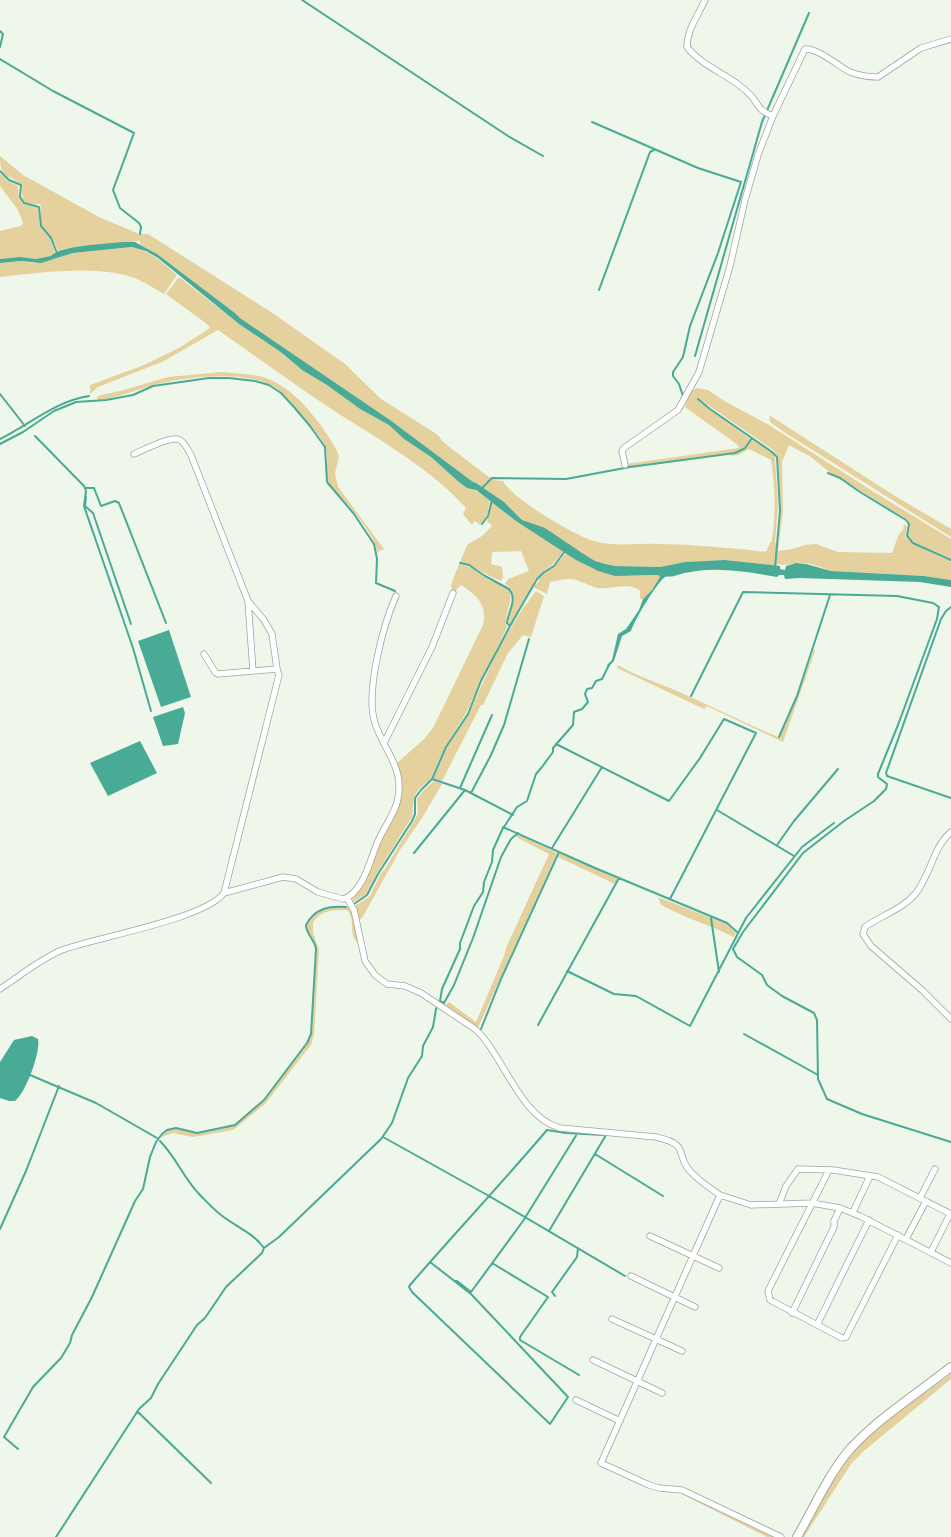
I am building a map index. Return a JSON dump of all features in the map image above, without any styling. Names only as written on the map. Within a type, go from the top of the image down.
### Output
[{"type":"main road","points":[[797,1537],[830,1479],[851,1449],[880,1421],[951,1367]]},
{"type":"street","points":[[705,0],[687,37],[687,47],[696,56],[753,98],[758,108],[772,116]]},
{"type":"street","points":[[625,465],[622,451],[624,448],[678,410],[699,372],[730,266],[749,185],[764,137],[772,116],[805,49],[809,49],[822,55],[851,72],[878,77],[921,48],[951,39]]},
{"type":"street","points":[[134,454],[172,438],[180,440],[184,443],[196,466],[248,601],[253,671]]},
{"type":"street","points":[[384,743],[432,646],[453,593]]},
{"type":"street","points":[[224,893],[283,877],[296,879],[324,895],[347,898],[362,881],[378,840],[397,806],[399,799],[398,775],[373,716],[372,688],[386,623],[396,596]]},
{"type":"street","points":[[0,989],[60,951],[190,914],[220,899],[224,893],[279,679],[270,629],[248,601]]},
{"type":"street","points":[[204,654],[215,672],[218,674],[277,669]]},
{"type":"street","points":[[951,832],[942,841],[927,876],[916,893],[908,902],[865,927],[863,934],[871,946],[922,990],[951,1019]]},
{"type":"street","points":[[347,898],[354,910],[365,961],[370,969],[382,981],[414,990],[483,1036],[519,1093],[548,1123],[560,1128],[656,1137],[669,1140],[680,1148],[689,1171],[720,1195],[751,1205],[812,1203],[840,1208],[853,1212],[951,1263]]},
{"type":"street","points":[[779,1204],[786,1186],[798,1169],[829,1170],[878,1177],[950,1212],[931,1252]]},
{"type":"street","points":[[920,1198],[935,1169]]},
{"type":"street","points":[[829,1170],[768,1291],[770,1300],[792,1313],[842,1338],[846,1337],[898,1235]]},
{"type":"street","points":[[853,1212],[870,1176]]},
{"type":"street","points":[[720,1195],[601,1463],[649,1485],[659,1488],[682,1490],[782,1537]]},
{"type":"street","points":[[906,1239],[926,1201]]},
{"type":"street","points":[[792,1313],[834,1227],[834,1221],[840,1208]]},
{"type":"street","points":[[817,1325],[869,1220]]},
{"type":"street","points":[[650,1236],[720,1268]]},
{"type":"street","points":[[631,1276],[695,1307]]},
{"type":"street","points":[[612,1319],[682,1351]]},
{"type":"street","points":[[593,1360],[662,1393]]},
{"type":"street","points":[[576,1400],[620,1421]]},
{"type":"shaded area","points":[[0,156],[23,175],[99,217],[139,234],[148,234],[271,312],[345,364],[381,399],[438,435],[443,442],[486,475],[494,480],[503,481],[518,497],[544,516],[573,532],[594,541],[609,544],[678,544],[743,549],[760,552],[767,551],[772,539],[774,520],[774,489],[771,460],[749,449],[738,455],[731,456],[731,454],[745,448],[752,440],[772,452],[775,458],[778,505],[775,543],[778,543],[781,510],[778,456],[773,450],[698,398],[697,399],[700,402],[750,439],[745,446],[735,452],[626,467],[626,464],[739,448],[738,445],[685,407],[690,392],[697,388],[708,390],[726,402],[769,425],[951,539],[951,559],[914,542],[908,536],[908,520],[828,471],[811,457],[789,445],[782,462],[783,511],[778,551],[816,544],[838,552],[892,553],[898,536],[904,528],[903,525],[905,525],[907,527],[905,537],[908,540],[951,561],[951,580],[924,576],[831,571],[805,563],[785,565],[778,564],[774,566],[725,560],[685,562],[660,567],[615,566],[595,561],[522,520],[504,502],[473,482],[390,420],[240,318],[157,254],[140,244],[140,241],[68,248],[58,251],[57,247],[41,223],[40,204],[24,202],[22,197],[22,185],[3,173],[0,164]]},
{"type":"shaded area","points":[[0,173],[8,181],[18,186],[19,197],[23,204],[38,208],[40,227],[50,239],[55,252],[52,256],[36,259],[20,257],[0,259],[0,231],[21,226],[23,223],[18,210],[0,186]]},
{"type":"shaded area","points":[[132,247],[151,254],[177,275],[164,294],[135,278],[110,272],[62,271],[0,277],[0,263],[21,261],[33,263],[55,259],[73,253]]},
{"type":"shaded area","points":[[179,277],[239,324],[282,353],[302,370],[327,385],[360,409],[389,425],[404,439],[431,457],[460,483],[467,488],[472,488],[490,501],[487,514],[480,525],[475,521],[472,525],[463,514],[466,508],[437,480],[421,468],[291,382],[218,330],[162,362],[98,387],[90,394],[90,385],[144,365],[179,348],[210,328],[207,324],[166,294]]},
{"type":"shaded area","points":[[222,372],[251,375],[268,379],[289,391],[308,409],[324,430],[337,451],[339,457],[335,473],[338,487],[384,549],[377,552],[372,537],[356,514],[330,485],[327,477],[327,456],[325,445],[294,405],[276,388],[264,382],[249,378],[216,376],[167,382],[105,399],[98,400],[97,396],[168,377]]},
{"type":"shaded area","points":[[769,415],[895,496],[951,529],[951,537],[784,432],[770,422]]},
{"type":"shaded area","points":[[492,502],[516,521],[564,551],[551,566],[540,574],[533,582],[534,583],[510,625],[509,615],[514,598],[511,588],[505,584],[508,579],[529,571],[521,551],[492,552],[491,564],[502,567],[503,577],[501,581],[460,562],[467,545],[482,536],[492,526],[487,521]]},
{"type":"shaded area","points":[[566,553],[589,567],[610,574],[632,576],[658,575],[660,577],[652,590],[643,599],[640,599],[640,591],[636,588],[625,586],[598,588],[572,579],[550,582],[547,594],[533,587],[537,584],[541,575],[554,567]]},
{"type":"shaded area","points":[[459,564],[472,568],[487,579],[508,588],[511,598],[506,618],[507,627],[466,713],[445,747],[430,779],[419,789],[414,797],[412,817],[378,871],[366,894],[352,903],[353,896],[399,805],[401,788],[396,764],[424,739],[433,728],[483,625],[484,612],[476,597],[461,585],[455,592],[452,591],[451,585]]},
{"type":"shaded area","points":[[536,591],[544,596],[531,637],[523,635],[508,653],[483,705],[481,705],[442,781],[433,779],[447,747],[468,715],[497,652],[519,614]]},
{"type":"shaded area","points":[[814,649],[815,651],[783,742],[707,706],[704,709],[617,668],[618,665],[780,738],[797,697]]},
{"type":"shaded area","points":[[434,781],[442,784],[422,818],[400,850],[362,918],[359,920],[355,906],[370,896],[381,873],[385,869],[418,814],[417,799]]},
{"type":"shaded area","points":[[518,834],[557,853],[478,1028],[445,1005],[449,1002],[476,1022],[506,948],[549,854],[518,838],[516,836]]},
{"type":"shaded area","points":[[560,853],[618,879],[615,884],[558,857]]},
{"type":"shaded area","points":[[658,897],[726,924],[736,933],[734,937],[670,910],[661,905]]},
{"type":"shaded area","points":[[350,906],[353,912],[357,942],[354,939],[351,918],[347,910],[323,913],[319,915],[313,923],[313,933],[319,950],[314,1035],[311,1045],[265,1104],[233,1130],[193,1137],[173,1133],[159,1138],[167,1131],[177,1129],[197,1133],[235,1125],[265,1100],[311,1037],[316,946],[308,931],[307,925],[315,915],[325,908]]},
{"type":"shaded area","points":[[951,1374],[951,1379],[865,1450],[851,1464],[804,1537],[802,1537],[845,1463],[855,1451],[880,1427]]},
{"type":"shaded area","points":[[684,1493],[774,1537],[767,1537],[682,1494]]},
{"type":"water","points":[[135,242],[157,254],[240,318],[390,420],[473,482],[504,502],[522,520],[545,528],[595,561],[615,566],[660,567],[685,562],[725,560],[780,566],[780,569],[785,570],[786,566],[796,563],[806,564],[831,571],[924,576],[951,580],[951,587],[920,582],[800,578],[785,579],[784,575],[779,575],[777,577],[726,570],[700,571],[665,577],[661,580],[646,602],[631,631],[622,636],[614,661],[608,667],[607,665],[612,660],[618,634],[626,629],[639,610],[643,599],[652,590],[660,577],[658,575],[615,576],[598,571],[576,560],[516,521],[476,490],[467,488],[460,483],[431,457],[404,439],[389,425],[360,409],[327,385],[302,370],[282,353],[239,324],[158,258],[146,251],[132,247],[73,253],[41,263],[21,261],[0,263],[0,259],[20,257],[36,259],[51,256],[56,252],[74,247]]},
{"type":"water","points":[[169,630],[191,697],[161,707],[138,641]]},
{"type":"water","points":[[183,707],[185,713],[178,744],[163,746],[153,717]]},
{"type":"water","points":[[140,741],[157,773],[108,796],[90,763]]},
{"type":"water","points":[[32,1036],[38,1039],[37,1053],[32,1072],[24,1090],[15,1101],[0,1098],[0,1062],[14,1040]]},
{"type":"waterway","points":[[302,0],[508,136],[543,156]]},
{"type":"waterway","points":[[695,356],[762,122],[809,13]]},
{"type":"waterway","points":[[0,31],[3,34],[0,47]]},
{"type":"waterway","points":[[0,59],[53,91],[134,133],[113,190],[120,208],[139,223],[141,227],[140,234]]},
{"type":"waterway","points":[[592,122],[698,168],[741,182],[718,253],[690,326],[683,357],[673,372],[673,376],[679,384],[683,396]]},
{"type":"waterway","points":[[599,290],[650,152],[654,150]]},
{"type":"waterway","points":[[0,171],[9,180],[21,185],[20,197],[24,203],[39,207],[41,226],[51,238],[57,253]]},
{"type":"waterway","points":[[0,444],[23,432],[54,411],[76,402],[106,400],[133,395],[153,386],[209,378],[229,378],[255,381],[269,385],[281,393],[294,407],[325,447],[327,482],[354,514],[374,544],[377,559],[376,583],[395,591]]},
{"type":"waterway","points":[[0,394],[25,426]]},
{"type":"waterway","points":[[0,439],[54,408],[89,396]]},
{"type":"waterway","points":[[698,399],[777,457],[780,510],[775,568]]},
{"type":"waterway","points":[[35,436],[84,486],[86,491],[84,506],[133,648],[151,711]]},
{"type":"waterway","points":[[481,489],[492,478],[566,479],[630,467],[735,453],[745,448],[752,438]]},
{"type":"waterway","points":[[828,473],[840,478],[906,520],[909,524],[907,536],[913,543],[951,560]]},
{"type":"waterway","points":[[85,488],[94,488],[101,506],[115,501],[119,503],[166,623]]},
{"type":"waterway","points":[[86,497],[85,506],[93,513],[131,624]]},
{"type":"waterway","points":[[482,524],[488,516],[492,500]]},
{"type":"waterway","points":[[354,904],[367,895],[378,874],[412,821],[415,814],[415,798],[432,779],[446,747],[468,714],[481,681],[537,579],[554,566],[565,551]]},
{"type":"waterway","points":[[460,563],[469,565],[485,576],[509,589],[513,597],[507,623],[510,626]]},
{"type":"waterway","points":[[691,696],[743,592],[897,596],[933,603],[939,607],[937,619],[898,725],[878,774],[878,777],[887,784],[886,789],[874,801],[844,821],[803,853],[743,932],[733,949],[737,957],[762,975],[767,985],[782,996],[814,1013],[817,1020],[818,1079],[827,1099],[862,1114],[951,1142]]},
{"type":"waterway","points":[[779,737],[797,696],[830,595]]},
{"type":"waterway","points":[[951,607],[946,611],[941,619],[886,773],[887,776],[951,798]]},
{"type":"waterway","points":[[471,793],[491,755],[504,725],[529,639]]},
{"type":"waterway","points":[[264,1248],[279,1237],[381,1139],[392,1123],[408,1078],[422,1056],[423,1046],[433,1027],[436,1009],[440,1001],[442,989],[460,949],[460,943],[474,906],[483,892],[484,882],[492,862],[493,850],[502,830],[517,807],[527,801],[536,774],[553,752],[553,748],[573,725],[574,712],[582,709],[588,702],[585,694],[587,689],[592,688],[596,681],[602,679],[609,665]]},
{"type":"waterway","points":[[460,788],[492,715]]},
{"type":"waterway","points":[[556,744],[669,801],[700,758],[724,719],[756,733],[670,899]]},
{"type":"waterway","points":[[552,848],[602,767]]},
{"type":"waterway","points":[[777,845],[794,821],[838,769]]},
{"type":"waterway","points":[[432,779],[465,790],[513,815]]},
{"type":"waterway","points":[[414,853],[465,790]]},
{"type":"waterway","points":[[717,810],[794,856]]},
{"type":"waterway","points":[[567,971],[614,994],[636,996],[690,1026],[746,918],[802,847],[834,823]]},
{"type":"waterway","points":[[503,827],[595,868],[727,923],[737,932]]},
{"type":"waterway","points":[[440,1001],[444,1003],[454,985],[473,938],[501,857],[511,839],[518,833]]},
{"type":"waterway","points":[[481,1029],[501,979],[559,852]]},
{"type":"waterway","points":[[538,1025],[619,878]]},
{"type":"waterway","points":[[18,1449],[4,1437],[33,1387],[61,1358],[70,1343],[72,1335],[92,1297],[135,1201],[143,1189],[150,1157],[156,1142],[167,1130],[176,1128],[197,1133],[235,1125],[264,1100],[307,1043],[311,1034],[316,949],[307,931],[306,925],[314,915],[323,909],[346,907]]},
{"type":"waterway","points":[[711,918],[719,972]]},
{"type":"waterway","points":[[744,1034],[818,1075]]},
{"type":"waterway","points":[[30,1075],[96,1103],[157,1138]]},
{"type":"waterway","points":[[0,1229],[26,1171],[59,1086]]},
{"type":"waterway","points":[[430,1262],[471,1294],[568,1397],[550,1424],[412,1292],[409,1287],[410,1285],[427,1266],[444,1246],[547,1130],[566,1133],[603,1135]]},
{"type":"waterway","points":[[455,1281],[471,1292],[523,1221],[577,1134]]},
{"type":"waterway","points":[[549,1231],[606,1135]]},
{"type":"waterway","points":[[383,1137],[489,1196],[625,1276]]},
{"type":"waterway","points":[[56,1537],[139,1409],[151,1398],[158,1384],[197,1325],[205,1318],[226,1287],[262,1253],[264,1248],[251,1235],[218,1213],[194,1189],[171,1154],[160,1141]]},
{"type":"waterway","points":[[595,1154],[663,1196]]},
{"type":"waterway","points":[[555,1296],[552,1292],[577,1257],[578,1248]]},
{"type":"waterway","points":[[492,1263],[548,1297],[520,1337],[520,1340],[579,1375]]},
{"type":"waterway","points":[[138,1412],[211,1483]]}]
